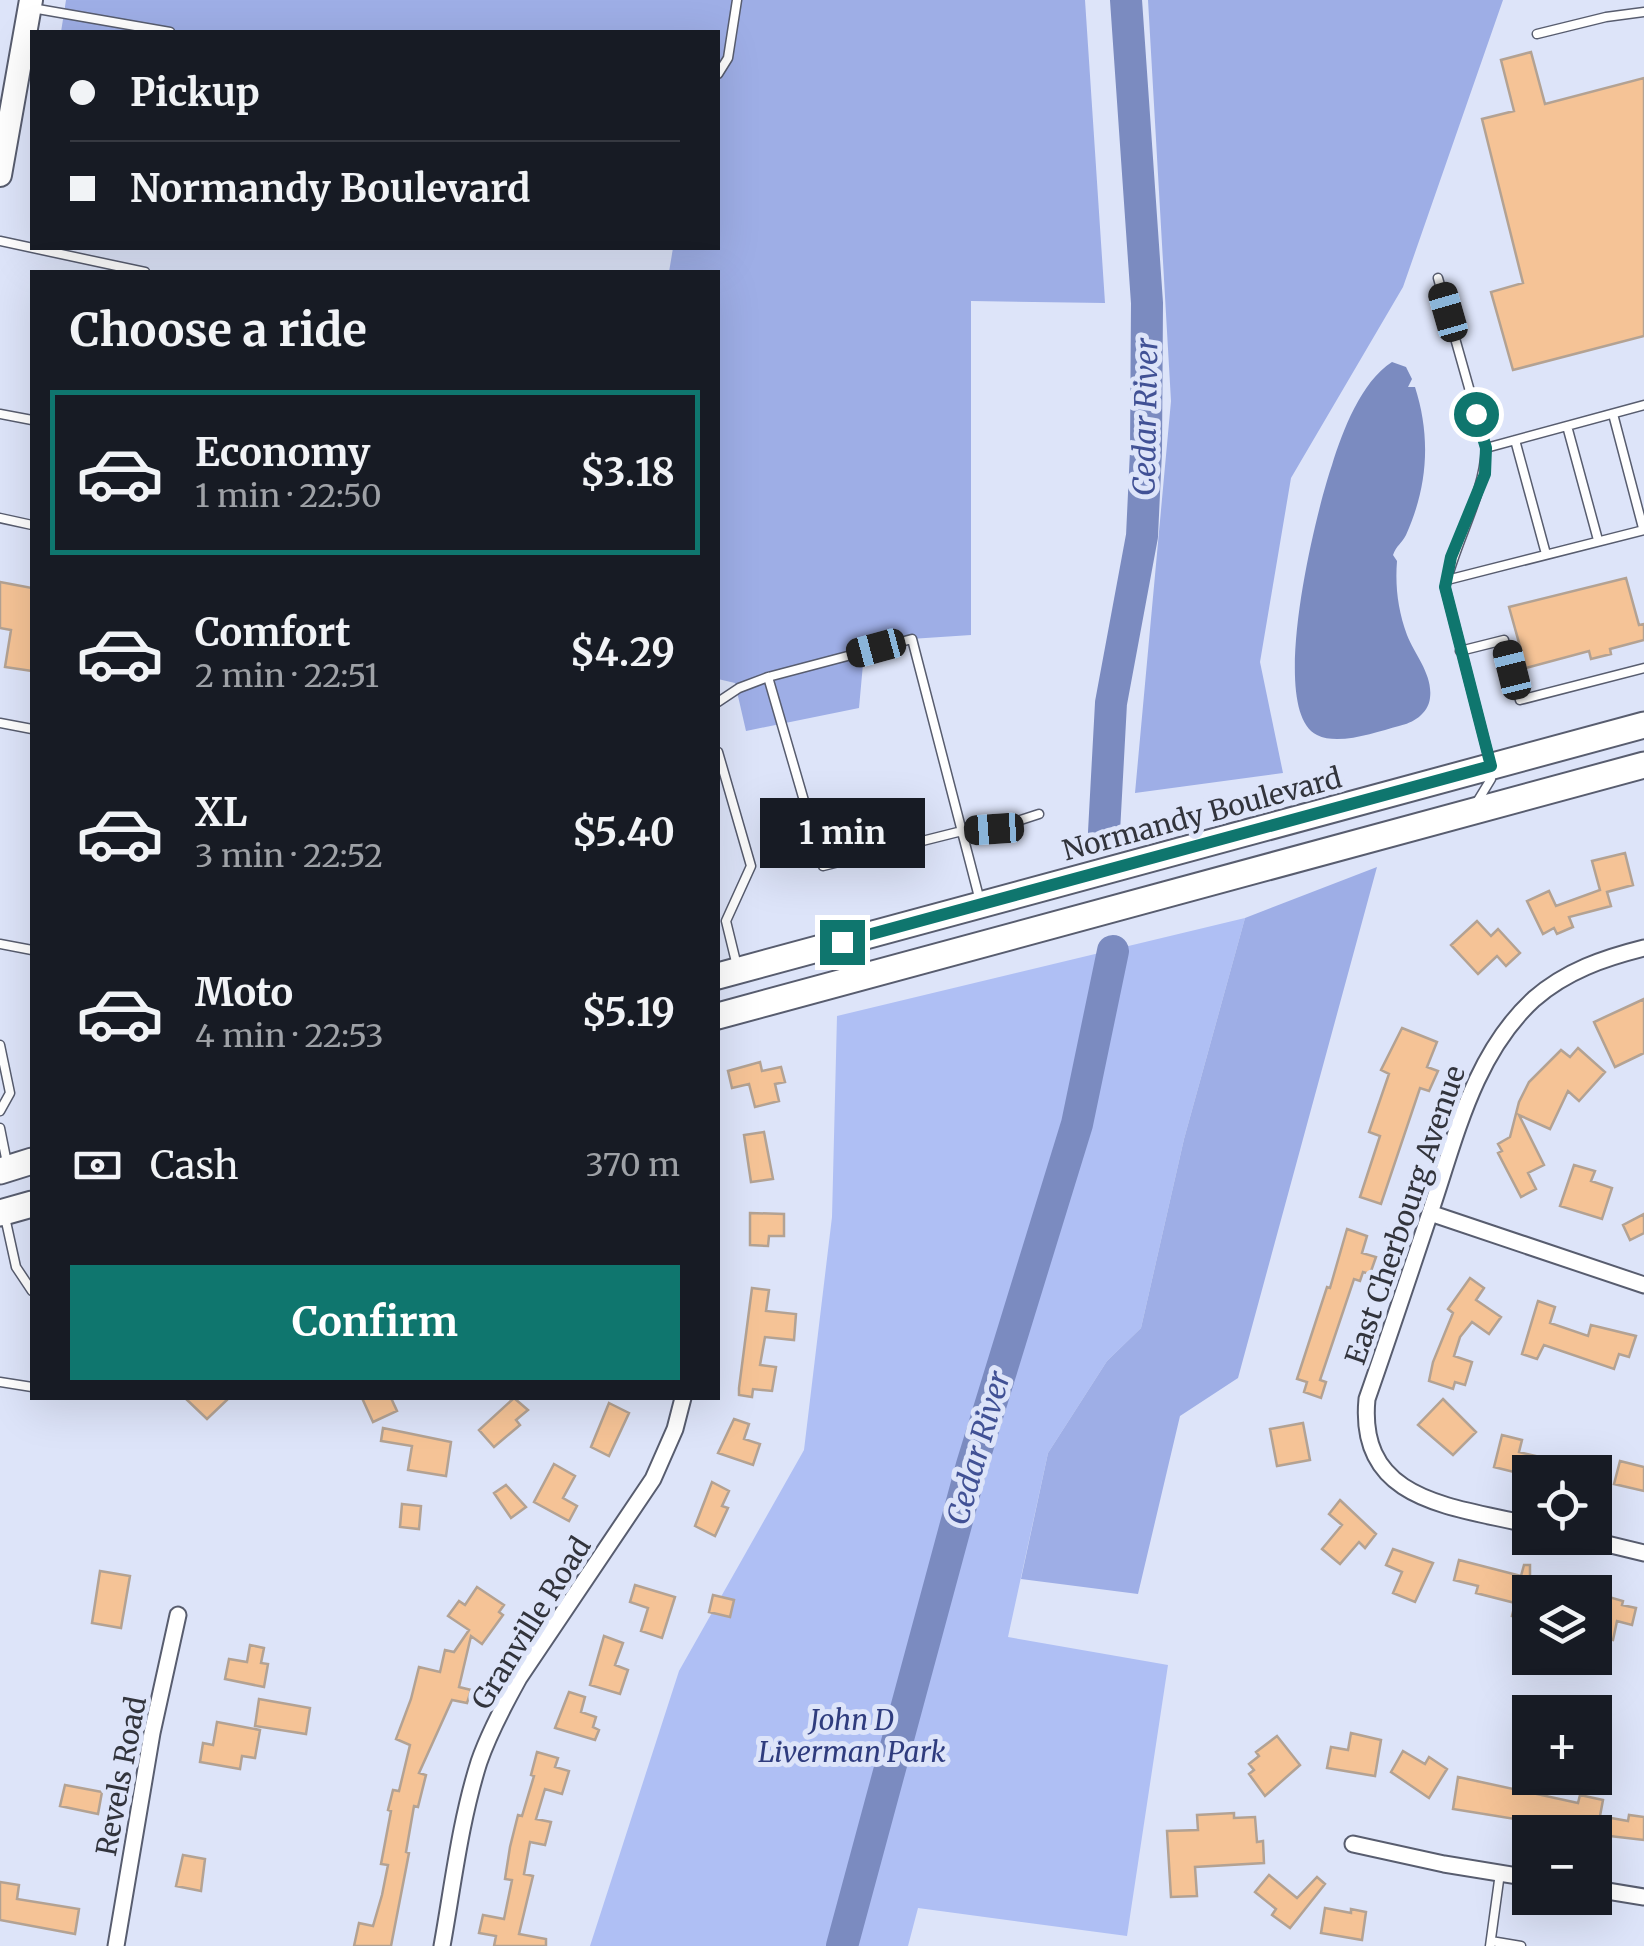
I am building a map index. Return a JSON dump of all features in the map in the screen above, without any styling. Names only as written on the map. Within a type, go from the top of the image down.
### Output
[{"type":"main road","points":[[0,175],[30,4]]},
{"type":"main road","name":"Normandy Boulevard","points":[[728,973],[1644,725]]},
{"type":"main road","points":[[720,1015],[1644,766]]},
{"type":"main road","points":[[836,984],[847,968],[960,932],[980,906]]},
{"type":"main road","points":[[2,1212],[30,1205]]},
{"type":"street","name":"East Cherbourg Avenue","points":[[1512,1520],[1404,1490],[1370,1447],[1365,1424],[1367,1400],[1468,1100],[1499,1039],[1536,997],[1586,966],[1644,948]]},
{"type":"street","points":[[1430,1213],[1644,1285]]},
{"type":"street","name":"Granville Road","points":[[442,1946],[465,1816],[480,1760],[502,1708],[652,1479],[683,1400]]},
{"type":"street","points":[[1612,1545],[1644,1553]]},
{"type":"street","name":"Revels Road","points":[[116,1946],[152,1734],[178,1615]]},
{"type":"street","points":[[1353,1844],[1512,1875]]},
{"type":"street","points":[[1612,1892],[1644,1897]]},
{"type":"lane","points":[[720,71],[728,58],[737,0]]},
{"type":"lane","points":[[30,4],[160,30]]},
{"type":"lane","points":[[1536,34],[1644,12]]},
{"type":"lane","points":[[0,241],[30,248]]},
{"type":"lane","points":[[41,250],[135,270]]},
{"type":"lane","points":[[90,270],[92,261]]},
{"type":"lane","points":[[1438,278],[1486,448],[1485,474],[1451,557],[1446,580],[1447,598],[1491,766],[1485,792],[1464,813]]},
{"type":"lane","points":[[1486,448],[1644,405]]},
{"type":"lane","points":[[0,414],[30,420]]},
{"type":"lane","points":[[1446,580],[1644,529],[1613,414]]},
{"type":"lane","points":[[1566,426],[1598,540]]},
{"type":"lane","points":[[1515,440],[1546,554]]},
{"type":"lane","points":[[0,518],[30,525]]},
{"type":"lane","points":[[720,701],[768,677],[912,639],[980,906]]},
{"type":"lane","points":[[1460,651],[1504,640],[1520,700],[1644,668]]},
{"type":"lane","points":[[768,677],[824,866],[962,831],[994,829],[1039,814]]},
{"type":"lane","points":[[0,723],[30,728]]},
{"type":"lane","points":[[720,759],[752,866],[722,921],[728,973]]},
{"type":"lane","points":[[0,944],[30,950]]},
{"type":"lane","points":[[0,1045],[10,1094],[0,1111]]},
{"type":"lane","points":[[0,1128],[13,1167]]},
{"type":"lane","points":[[2,1212],[16,1267],[30,1287]]},
{"type":"lane","points":[[0,1382],[30,1387]]},
{"type":"lane","points":[[1500,1873],[1490,1944],[1521,1946]]},
{"type":"green space","name":"John D Liverman Park","points":[[1245,918],[1184,1139],[1141,1328],[1107,1361],[1048,1453],[1008,1637],[1168,1665],[1127,1936],[918,1908],[908,1946],[590,1946],[679,1671],[804,1450],[832,1217],[837,1016]]},
{"type":"shaded area","points":[[66,0],[1085,0],[1105,303],[971,301],[971,635],[865,642],[859,708],[746,731],[735,683],[720,679],[720,270],[669,270],[673,250],[720,250],[720,30],[61,30]]},
{"type":"shaded area","points":[[1148,0],[1503,0],[1403,287],[1291,478],[1260,662],[1283,773],[1135,793],[1171,401]]},
{"type":"shaded area","points":[[1392,362],[1406,367],[1412,379],[1408,387],[1415,387],[1423,424],[1425,461],[1419,498],[1406,535],[1393,555],[1397,561],[1401,617],[1426,673],[1429,704],[1409,723],[1358,737],[1326,738],[1317,735],[1302,718],[1296,688],[1295,650],[1307,563],[1325,488],[1348,422],[1362,394]]},
{"type":"shaded area","points":[[1377,867],[1238,1378],[1180,1416],[1138,1594],[1021,1579],[1048,1453],[1107,1361],[1141,1328],[1184,1139],[1245,918]]},
{"type":"building","points":[[1531,52],[1545,104],[1644,78],[1644,336],[1513,370],[1491,292],[1523,283],[1482,119],[1514,111],[1501,60]]},
{"type":"building","points":[[1626,578],[1639,625],[1644,624],[1644,640],[1610,649],[1611,654],[1591,659],[1589,651],[1526,668],[1509,607]]},
{"type":"building","points":[[0,582],[30,588],[30,671],[5,667],[11,630],[0,628]]},
{"type":"building","points":[[1625,853],[1633,885],[1607,892],[1611,906],[1569,917],[1573,927],[1557,934],[1554,928],[1543,934],[1527,901],[1549,891],[1556,906],[1600,890],[1592,861]]},
{"type":"building","points":[[1477,921],[1491,936],[1498,929],[1520,953],[1506,966],[1497,956],[1478,974],[1451,945]]},
{"type":"building","points":[[1644,999],[1644,1053],[1615,1067],[1594,1022]]},
{"type":"building","points":[[1402,1028],[1437,1042],[1427,1067],[1438,1071],[1429,1091],[1420,1088],[1381,1204],[1360,1197],[1380,1136],[1369,1132],[1389,1074],[1381,1070]]},
{"type":"building","points":[[1578,1048],[1605,1072],[1579,1101],[1568,1091],[1550,1129],[1519,1115],[1544,1165],[1528,1173],[1536,1189],[1521,1197],[1498,1153],[1502,1151],[1498,1144],[1510,1137],[1529,1082],[1561,1050],[1570,1057]]},
{"type":"building","points":[[760,1062],[762,1071],[781,1067],[785,1082],[775,1084],[779,1101],[755,1107],[749,1084],[732,1088],[728,1071]]},
{"type":"building","points":[[764,1132],[773,1179],[751,1182],[744,1135]]},
{"type":"building","points":[[1574,1165],[1595,1171],[1591,1181],[1612,1188],[1602,1219],[1560,1206]]},
{"type":"building","points":[[750,1213],[784,1214],[784,1236],[769,1236],[768,1246],[750,1245]]},
{"type":"building","points":[[1644,1214],[1644,1233],[1630,1240],[1623,1225]]},
{"type":"building","points":[[1347,1229],[1367,1236],[1362,1253],[1376,1257],[1370,1274],[1363,1272],[1360,1281],[1354,1279],[1320,1380],[1326,1382],[1321,1398],[1304,1392],[1307,1382],[1297,1379]]},
{"type":"building","points":[[1470,1278],[1484,1288],[1476,1300],[1501,1317],[1489,1334],[1472,1322],[1460,1337],[1454,1356],[1472,1362],[1465,1385],[1455,1382],[1453,1389],[1429,1381],[1453,1313],[1448,1309]]},
{"type":"building","points":[[752,1288],[769,1290],[766,1311],[796,1314],[794,1340],[765,1337],[760,1365],[776,1367],[772,1391],[753,1389],[752,1397],[739,1395],[739,1388]]},
{"type":"building","points":[[1538,1301],[1555,1307],[1550,1323],[1588,1336],[1591,1325],[1636,1336],[1629,1357],[1619,1354],[1614,1369],[1544,1345],[1537,1359],[1522,1354]]},
{"type":"building","points":[[1443,1399],[1476,1432],[1453,1455],[1418,1425]]},
{"type":"building","points":[[187,1400],[227,1400],[207,1419]]},
{"type":"building","points":[[363,1400],[392,1400],[397,1411],[373,1422]]},
{"type":"building","points":[[512,1400],[528,1410],[516,1420],[520,1425],[494,1447],[479,1430]]},
{"type":"building","points":[[609,1403],[629,1413],[609,1456],[591,1447]]},
{"type":"building","points":[[734,1419],[749,1424],[744,1439],[760,1444],[753,1465],[718,1453]]},
{"type":"building","points":[[1303,1423],[1310,1460],[1277,1466],[1270,1429]]},
{"type":"building","points":[[383,1428],[451,1442],[446,1476],[408,1470],[412,1446],[381,1441]]},
{"type":"building","points":[[1502,1435],[1522,1440],[1519,1452],[1532,1455],[1512,1455],[1512,1472],[1494,1467]]},
{"type":"building","points":[[1620,1461],[1644,1467],[1644,1491],[1614,1484]]},
{"type":"building","points":[[554,1464],[575,1476],[563,1498],[577,1506],[569,1521],[534,1502]]},
{"type":"building","points":[[712,1482],[729,1491],[722,1506],[728,1508],[715,1536],[695,1526]]},
{"type":"building","points":[[506,1485],[526,1507],[511,1518],[494,1493]]},
{"type":"building","points":[[1340,1500],[1376,1534],[1365,1548],[1359,1542],[1340,1564],[1322,1549],[1342,1525],[1329,1514]]},
{"type":"building","points":[[402,1504],[421,1506],[419,1529],[400,1527]]},
{"type":"building","points":[[1393,1549],[1433,1563],[1415,1602],[1393,1593],[1402,1572],[1386,1565]]},
{"type":"building","points":[[1459,1560],[1517,1575],[1512,1575],[1512,1602],[1476,1593],[1478,1586],[1454,1580]]},
{"type":"building","points":[[1524,1565],[1530,1565],[1530,1575],[1521,1575]]},
{"type":"building","points":[[100,1571],[130,1576],[121,1628],[92,1623]]},
{"type":"building","points":[[635,1585],[675,1597],[662,1638],[641,1631],[648,1608],[630,1602]]},
{"type":"building","points":[[477,1587],[504,1605],[499,1612],[503,1615],[482,1644],[471,1636],[459,1687],[471,1690],[467,1703],[452,1700],[419,1773],[426,1775],[418,1807],[414,1806],[391,1946],[354,1946],[359,1923],[373,1926],[382,1895],[388,1865],[381,1864],[391,1811],[388,1810],[393,1790],[399,1791],[410,1745],[396,1739],[419,1667],[440,1672],[445,1650],[454,1652],[469,1630],[448,1616],[459,1601],[465,1605]]},
{"type":"building","points":[[713,1595],[734,1600],[730,1617],[709,1612]]},
{"type":"building","points":[[1612,1598],[1636,1608],[1632,1625],[1617,1621],[1613,1640]]},
{"type":"building","points":[[604,1636],[623,1643],[615,1665],[628,1670],[620,1694],[590,1685]]},
{"type":"building","points":[[250,1645],[264,1648],[261,1663],[268,1664],[264,1687],[225,1679],[229,1659],[247,1662]]},
{"type":"building","points":[[569,1692],[585,1697],[581,1712],[596,1717],[593,1727],[599,1730],[595,1740],[555,1728]]},
{"type":"building","points":[[259,1699],[310,1708],[306,1734],[255,1726]]},
{"type":"building","points":[[217,1722],[260,1730],[255,1758],[242,1756],[240,1769],[200,1762],[203,1743],[213,1745]]},
{"type":"building","points":[[1351,1733],[1381,1740],[1375,1776],[1327,1768],[1331,1747],[1348,1750]]},
{"type":"building","points":[[1277,1736],[1300,1765],[1265,1796],[1249,1774],[1254,1770],[1249,1764],[1259,1756],[1256,1752]]},
{"type":"building","points":[[1403,1751],[1425,1764],[1429,1757],[1447,1769],[1429,1798],[1391,1772]]},
{"type":"building","points":[[537,1752],[558,1758],[555,1767],[569,1771],[562,1794],[545,1789],[536,1819],[551,1822],[545,1845],[530,1842],[524,1874],[533,1876],[519,1934],[546,1939],[546,1946],[494,1946],[496,1936],[479,1933],[483,1915],[504,1919],[512,1880],[505,1879],[510,1847],[534,1776],[531,1775]]},
{"type":"building","points":[[1458,1777],[1512,1789],[1512,1795],[1541,1795],[1578,1803],[1580,1795],[1603,1800],[1600,1815],[1512,1815],[1512,1819],[1453,1809]]},
{"type":"building","points":[[65,1785],[102,1792],[98,1814],[60,1806]]},
{"type":"building","points":[[1234,1813],[1234,1818],[1255,1817],[1257,1842],[1263,1841],[1264,1863],[1195,1867],[1197,1896],[1171,1897],[1167,1831],[1198,1830],[1197,1815]]},
{"type":"building","points":[[1629,1815],[1644,1817],[1644,1840],[1612,1836],[1612,1818],[1628,1821]]},
{"type":"building","points":[[183,1855],[205,1859],[201,1891],[176,1886]]},
{"type":"building","points":[[1269,1875],[1297,1898],[1317,1877],[1325,1884],[1290,1928],[1272,1915],[1276,1909],[1255,1892]]},
{"type":"building","points":[[0,1882],[19,1885],[17,1899],[79,1909],[75,1934],[0,1920]]},
{"type":"building","points":[[1325,1908],[1366,1912],[1362,1940],[1321,1933]]},
{"type":"waterway","name":"Cedar River","points":[[1104,832],[1111,703],[1142,536],[1146,451],[1147,303],[1126,0]]},
{"type":"waterway","name":"Cedar River","points":[[842,1946],[972,1465],[1077,1124],[1113,951]]},
{"type":"route","points":[[842,942],[1491,766],[1445,587],[1451,557],[1485,474],[1486,448],[1476,414]]}]
